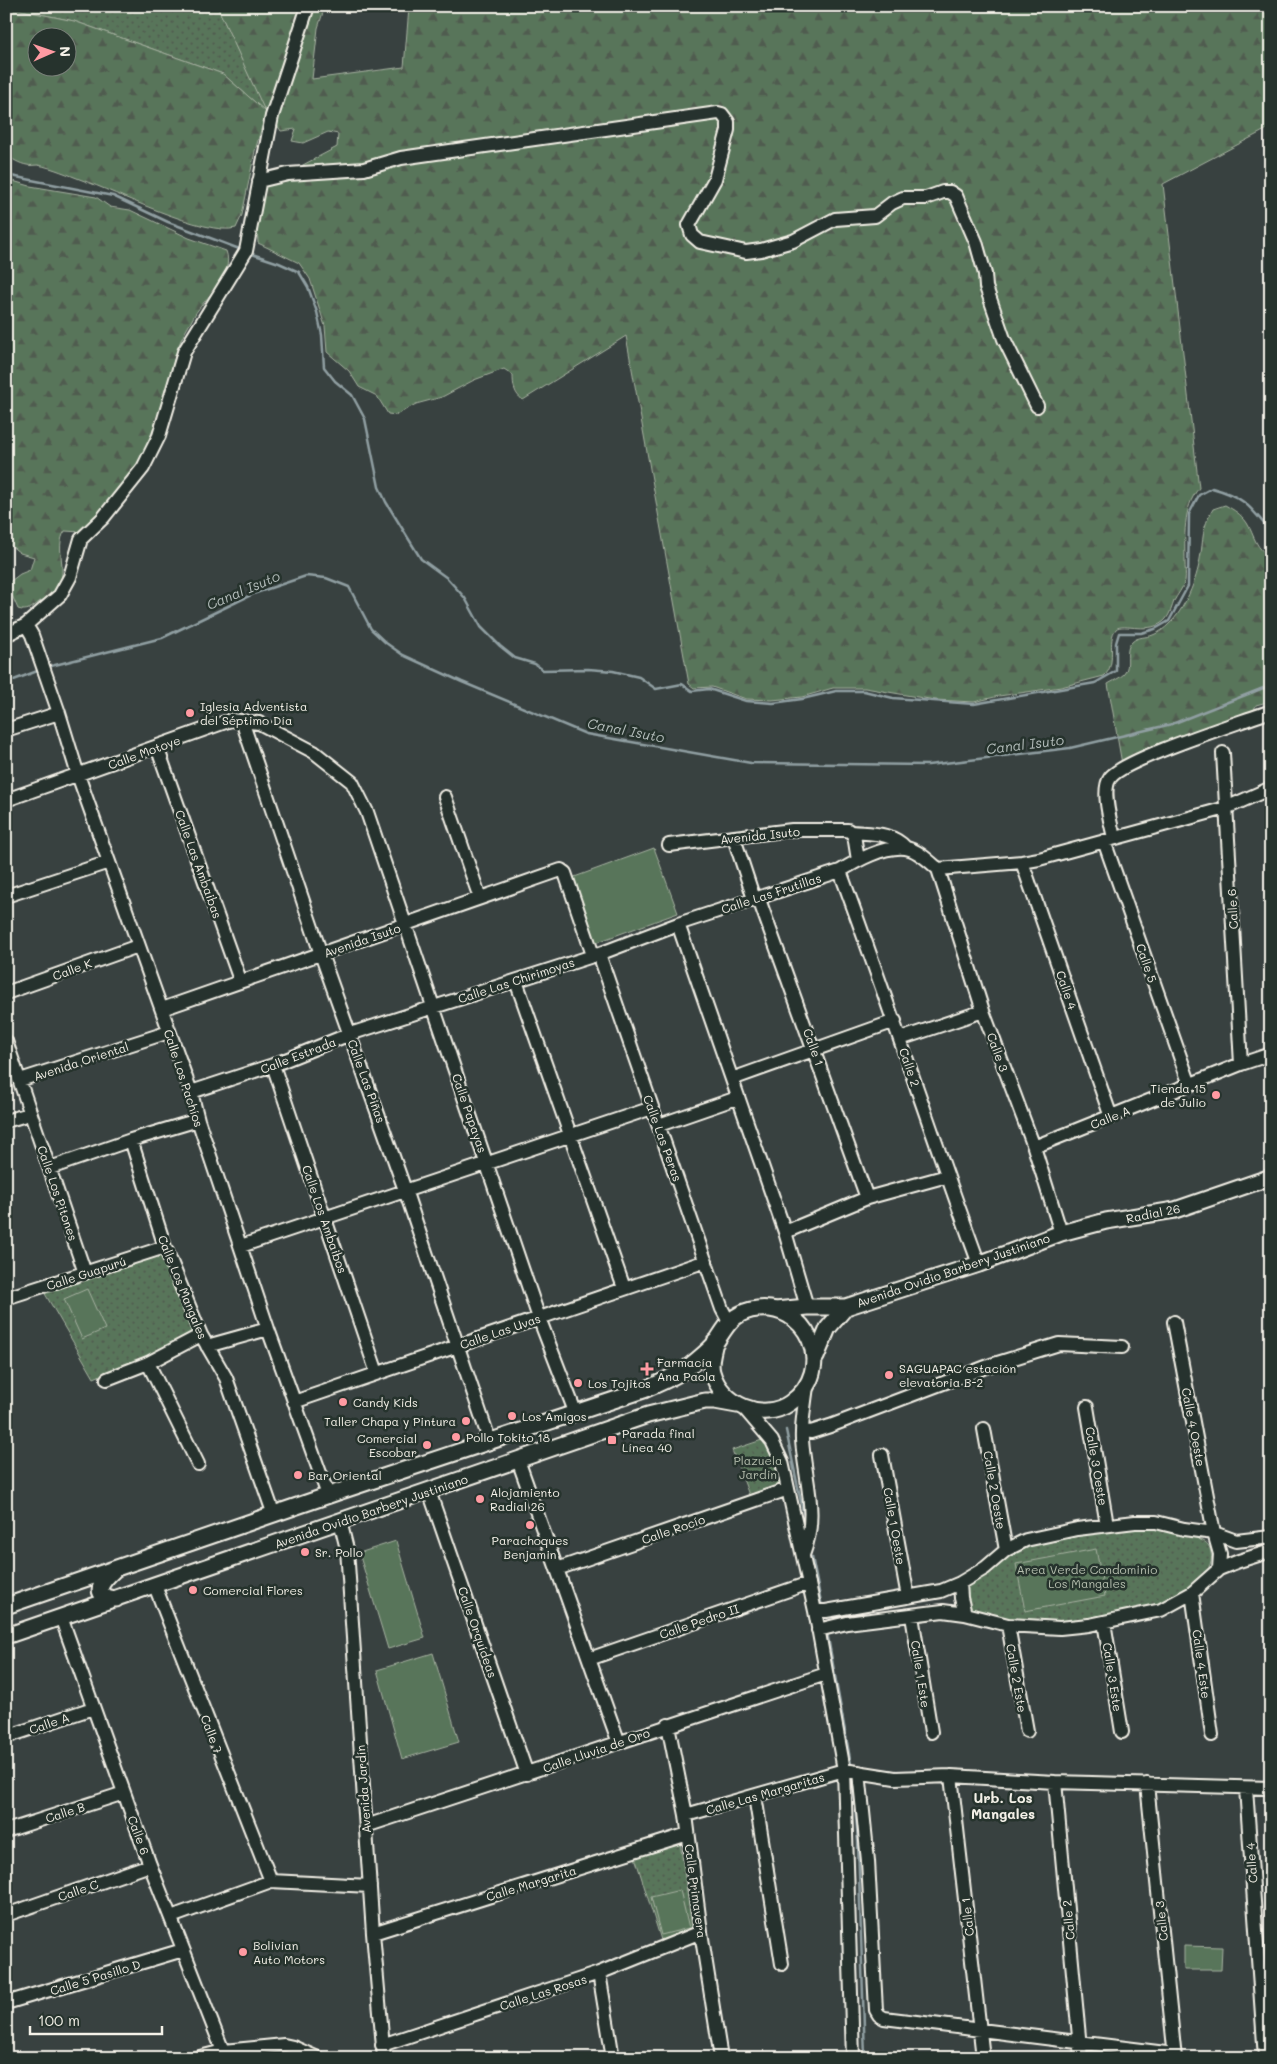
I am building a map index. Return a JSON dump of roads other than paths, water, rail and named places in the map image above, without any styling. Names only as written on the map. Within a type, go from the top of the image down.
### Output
[{"type":"main road","name":"Radial 26","points":[[1061,1233],[1106,1222],[1175,1210],[1271,1177]]},
{"type":"main road","name":"Avenida Ovidio Barbery Justiniano","points":[[774,1310],[807,1307],[846,1308],[979,1264],[1061,1233]]},
{"type":"main road","name":"Avenida Ovidio Barbery Justiniano","points":[[814,1366],[821,1341],[828,1328],[846,1308]]},
{"type":"main road","points":[[6,1606],[328,1495],[644,1390],[665,1381],[690,1366],[715,1342],[729,1322],[750,1311],[774,1310],[786,1314],[804,1328],[812,1340],[815,1352],[814,1366],[807,1386],[798,1398],[786,1406],[772,1411],[758,1411],[741,1406],[718,1387],[712,1371],[711,1356],[715,1342]]},
{"type":"main road","points":[[644,1390],[650,1394],[652,1401],[648,1415]]},
{"type":"main road","name":"Avenida Ovidio Barbery Justiniano","points":[[6,1636],[116,1600],[648,1415],[705,1401],[741,1406]]},
{"type":"main road","points":[[115,1569],[102,1582],[100,1589],[102,1595],[116,1600]]},
{"type":"main road","points":[[81,1581],[89,1582],[95,1590],[92,1601],[87,1608]]},
{"type":"street","points":[[6,635],[29,630],[60,595],[70,577],[81,539],[103,518],[144,468],[158,436],[184,352],[246,251],[272,116],[308,6]]},
{"type":"street","points":[[259,181],[288,174],[364,169],[401,158],[718,113],[722,114],[728,122],[728,130],[715,179],[689,225],[689,230],[700,242],[746,252],[761,250],[793,241],[835,219],[875,216],[892,203],[903,198],[926,198],[943,192],[950,192],[956,196],[976,242],[985,274],[986,287],[1004,339],[1038,406]]},
{"type":"street","name":"Calle Los Pachíos","points":[[29,630],[54,698],[78,775],[191,1092],[198,1120],[268,1329],[328,1495]]},
{"type":"street","name":"Calle 5","points":[[1190,1085],[1109,839],[1106,787],[1109,779],[1116,771],[1146,756],[1271,711]]},
{"type":"street","points":[[6,730],[59,713]]},
{"type":"street","name":"Calle Motoye","points":[[6,800],[231,720],[259,723],[314,752],[352,782],[367,812]]},
{"type":"street","name":"Calle Las Piñas","points":[[242,721],[321,954],[405,1190],[490,1442]]},
{"type":"street","name":"Calle Las Ambaibas","points":[[157,747],[240,980]]},
{"type":"street","name":"Calle 6","points":[[1223,753],[1241,1064]]},
{"type":"street","points":[[906,848],[925,858],[938,869],[1022,862],[1226,808],[1271,788]]},
{"type":"street","points":[[445,797],[480,898]]},
{"type":"street","name":"Calle Papayas","points":[[367,812],[540,1318],[576,1414]]},
{"type":"street","name":"Avenida Isuto","points":[[668,845],[792,830],[851,832],[890,836],[900,840],[906,848]]},
{"type":"street","points":[[851,832],[854,835],[858,860]]},
{"type":"street","name":"Calle 1","points":[[734,838],[754,899],[761,905],[867,1198]]},
{"type":"street","name":"Calle Las Frutillas","points":[[596,955],[678,924],[840,871],[858,860],[878,852],[906,848]]},
{"type":"street","points":[[6,896],[109,862]]},
{"type":"street","name":"Calle 4","points":[[1022,862],[1111,1117]]},
{"type":"street","name":"Calle 3","points":[[938,869],[983,1011],[1034,1147],[1061,1233]]},
{"type":"street","name":"Avenida Isuto","points":[[162,1009],[240,980],[321,954],[561,870]]},
{"type":"street","name":"Calle Las Peras","points":[[561,870],[565,874],[596,955],[659,1125],[722,1308],[729,1322]]},
{"type":"street","name":"Calle 2","points":[[840,871],[895,1021],[979,1264]]},
{"type":"street","points":[[678,924],[785,1232],[807,1307]]},
{"type":"street","name":"Calle K","points":[[6,993],[138,946]]},
{"type":"street","name":"Calle Las Chirimoyas","points":[[433,1007],[596,955]]},
{"type":"street","points":[[516,981],[624,1288]]},
{"type":"street","name":"Calle Estrada","points":[[191,1092],[273,1065],[350,1034],[433,1007]]},
{"type":"street","points":[[900,1039],[983,1011]]},
{"type":"street","points":[[732,1079],[814,1048],[895,1021]]},
{"type":"street","name":"Avenida Oriental","points":[[29,1114],[20,1080],[169,1032]]},
{"type":"street","points":[[6,1040],[20,1080]]},
{"type":"street","name":"Calle A","points":[[1034,1147],[1241,1064],[1271,1054]]},
{"type":"street","name":"Calle Los Ambaibos","points":[[273,1065],[377,1373]]},
{"type":"street","points":[[659,1125],[738,1098]]},
{"type":"street","points":[[241,1246],[652,1108]]},
{"type":"street","points":[[6,1121],[29,1114]]},
{"type":"street","name":"Calle Los Pitones","points":[[29,1114],[50,1168],[85,1273]]},
{"type":"street","points":[[50,1168],[131,1140],[198,1120]]},
{"type":"street","name":"Calle Los Mangales","points":[[131,1140],[165,1247],[204,1340],[226,1378],[274,1515]]},
{"type":"street","points":[[785,1232],[867,1198],[947,1176]]},
{"type":"street","name":"Calle Guapurú","points":[[6,1298],[165,1247]]},
{"type":"street","name":"Calle Las Uvas","points":[[294,1402],[706,1261]]},
{"type":"street","name":"Calle 4 Oeste","points":[[1174,1322],[1214,1533],[1220,1554],[1219,1569]]},
{"type":"street","points":[[107,1379],[204,1340],[268,1329]]},
{"type":"street","points":[[803,1431],[811,1432],[830,1426],[991,1365],[1059,1344],[1122,1347]]},
{"type":"street","points":[[148,1363],[198,1464]]},
{"type":"street","points":[[803,1555],[812,1523],[803,1431],[807,1386]]},
{"type":"street","points":[[741,1406],[772,1441],[782,1462],[809,1583],[824,1627],[826,1674],[844,1770],[853,2058]]},
{"type":"street","name":"Calle 3 Oeste","points":[[1087,1407],[1107,1526]]},
{"type":"street","name":"Calle 2 Oeste","points":[[984,1429],[1006,1550]]},
{"type":"street","name":"Calle 1 Oeste","points":[[882,1455],[908,1598]]},
{"type":"street","points":[[518,1460],[620,1743]]},
{"type":"street","name":"Calle Rocío","points":[[557,1569],[788,1489]]},
{"type":"street","name":"Calle Orquídeas","points":[[429,1491],[527,1774]]},
{"type":"street","name":"Avenida Jardín","points":[[340,1521],[347,1549],[373,1933],[384,2058]]},
{"type":"street","points":[[820,1611],[908,1598],[940,1591],[960,1583],[985,1568],[1006,1550],[1026,1540],[1107,1526],[1134,1522],[1156,1522],[1184,1529],[1214,1533],[1236,1541],[1271,1537]]},
{"type":"street","points":[[1236,1541],[1239,1561]]},
{"type":"street","points":[[824,1627],[943,1611],[965,1614],[1008,1625],[1060,1628],[1104,1622],[1161,1610],[1192,1593],[1219,1569],[1271,1551]]},
{"type":"street","name":"Calle Pedro II","points":[[589,1659],[809,1583]]},
{"type":"street","points":[[960,1583],[965,1614]]},
{"type":"street","name":"Calle 7","points":[[155,1586],[272,1881]]},
{"type":"street","points":[[940,1591],[945,1594],[948,1602],[943,1611]]},
{"type":"street","name":"Calle 4 Este","points":[[1192,1593],[1212,1736]]},
{"type":"street","name":"Calle 1 Este","points":[[912,1616],[931,1732]]},
{"type":"street","name":"Calle 6","points":[[61,1617],[150,1865],[223,2051]]},
{"type":"street","name":"Calle 3 Este","points":[[1104,1622],[1122,1732]]},
{"type":"street","name":"Calle 2 Este","points":[[1008,1625],[1028,1731]]},
{"type":"street","name":"Calle Lluvia de Oro","points":[[366,1826],[826,1674]]},
{"type":"street","name":"Calle A","points":[[6,1737],[93,1708]]},
{"type":"street","name":"Calle Primavera","points":[[668,1725],[686,1815],[722,2058]]},
{"type":"street","points":[[844,1770],[895,1778],[951,1776],[1055,1782],[1271,1788]]},
{"type":"street","name":"Calle Las Margaritas","points":[[686,1815],[844,1770]]},
{"type":"street","points":[[859,1772],[868,1861],[876,2010],[879,2015],[884,2018],[1175,2056]]},
{"type":"street","name":"Calle 1","points":[[951,1776],[983,2058]]},
{"type":"street","name":"Calle 2","points":[[1055,1782],[1081,2058]]},
{"type":"street","name":"Calle 3","points":[[1147,1784],[1175,2056]]},
{"type":"street","name":"Calle 4","points":[[1246,1788],[1265,2058]]},
{"type":"street","name":"Calle B","points":[[6,1831],[124,1793]]},
{"type":"street","points":[[755,1796],[782,1964]]},
{"type":"street","name":"Calle Margarita","points":[[373,1933],[688,1834]]},
{"type":"street","name":"Calle C","points":[[6,1915],[150,1865]]},
{"type":"street","points":[[171,1917],[272,1881],[370,1886]]},
{"type":"street","name":"Calle Las Rosas","points":[[382,2045],[599,1973],[702,1932]]},
{"type":"street","name":"Calle 5 Pasillo D","points":[[6,2003],[183,1950]]},
{"type":"street","points":[[599,1973],[613,2058]]},
{"type":"street","points":[[196,2058],[223,2051],[284,2045],[318,2058]]},
{"type":"waterway","points":[[6,175],[113,196],[168,222],[242,250]]},
{"type":"waterway","points":[[249,253],[299,272],[308,287],[317,312],[322,335],[324,367],[335,381],[352,395],[365,419],[379,487],[386,502],[421,559],[447,578],[465,598],[481,627],[500,646],[515,658],[535,664],[543,670],[588,669],[613,671],[639,677],[656,689],[682,684],[692,691],[709,689],[746,701],[773,703],[836,691],[864,691],[893,698],[974,704],[1095,683],[1116,671],[1116,643],[1119,633],[1141,633],[1155,629],[1169,621],[1188,586],[1189,514],[1199,495],[1212,488],[1240,499],[1252,509],[1271,532]]},
{"type":"waterway","name":"Canal Isuto","points":[[47,667],[162,638],[253,594],[306,576],[326,578],[349,587],[371,629],[386,643],[403,655],[462,682],[586,734],[751,763],[928,765],[1070,748],[1172,724],[1271,685]]},
{"type":"waterway","name":"Canal Isuto","points":[[6,683],[40,670]]},
{"type":"waterway","points":[[786,1430],[805,1521]]},
{"type":"waterway","points":[[812,1557],[822,1607]]},
{"type":"waterway","points":[[827,1632],[851,1764]]},
{"type":"waterway","points":[[853,1779],[858,1842],[865,2058]]},
{"type":"place","name":"Iglesia Adventista del Séptimo Día","points":[[190,713]]},
{"type":"place","name":"Tienda 15 de Julio","points":[[1216,1095]]},
{"type":"place","name":"Farmacía Ana Paola","points":[[647,1369]]},
{"type":"place","name":"SAGUAPAC estación elevatoria B-2","points":[[889,1375]]},
{"type":"place","name":"Los Tojitos","points":[[578,1383]]},
{"type":"place","name":"Candy Kids","points":[[343,1402]]},
{"type":"place","name":"Los Amigos","points":[[512,1416]]},
{"type":"place","name":"Taller Chapa y Pintura","points":[[466,1421]]},
{"type":"place","name":"Pollo Tokito 18","points":[[456,1437]]},
{"type":"place","name":"Parada final Línea 40","points":[[612,1440]]},
{"type":"place","name":"Comercial Escobar","points":[[427,1445]]},
{"type":"place","name":"Bar Oriental","points":[[298,1475]]},
{"type":"place","name":"Alojamiento Radial 26","points":[[480,1499]]},
{"type":"place","name":"Parachoques Benjamin","points":[[530,1525]]},
{"type":"place","name":"Sr. Pollo","points":[[305,1552]]},
{"type":"place","name":"Comercial Flores","points":[[193,1590]]},
{"type":"place","name":"Bolivian Auto Motors","points":[[243,1952]]},
{"type":"district","name":"Urb. Los Mangales","points":[[1003,1805]]},
{"type":"park label","name":"Plazuela Jardin","points":[[758,1467]]},
{"type":"park label","name":"Area Verde Condominio Los Mangales","points":[[1087,1576]]}]
